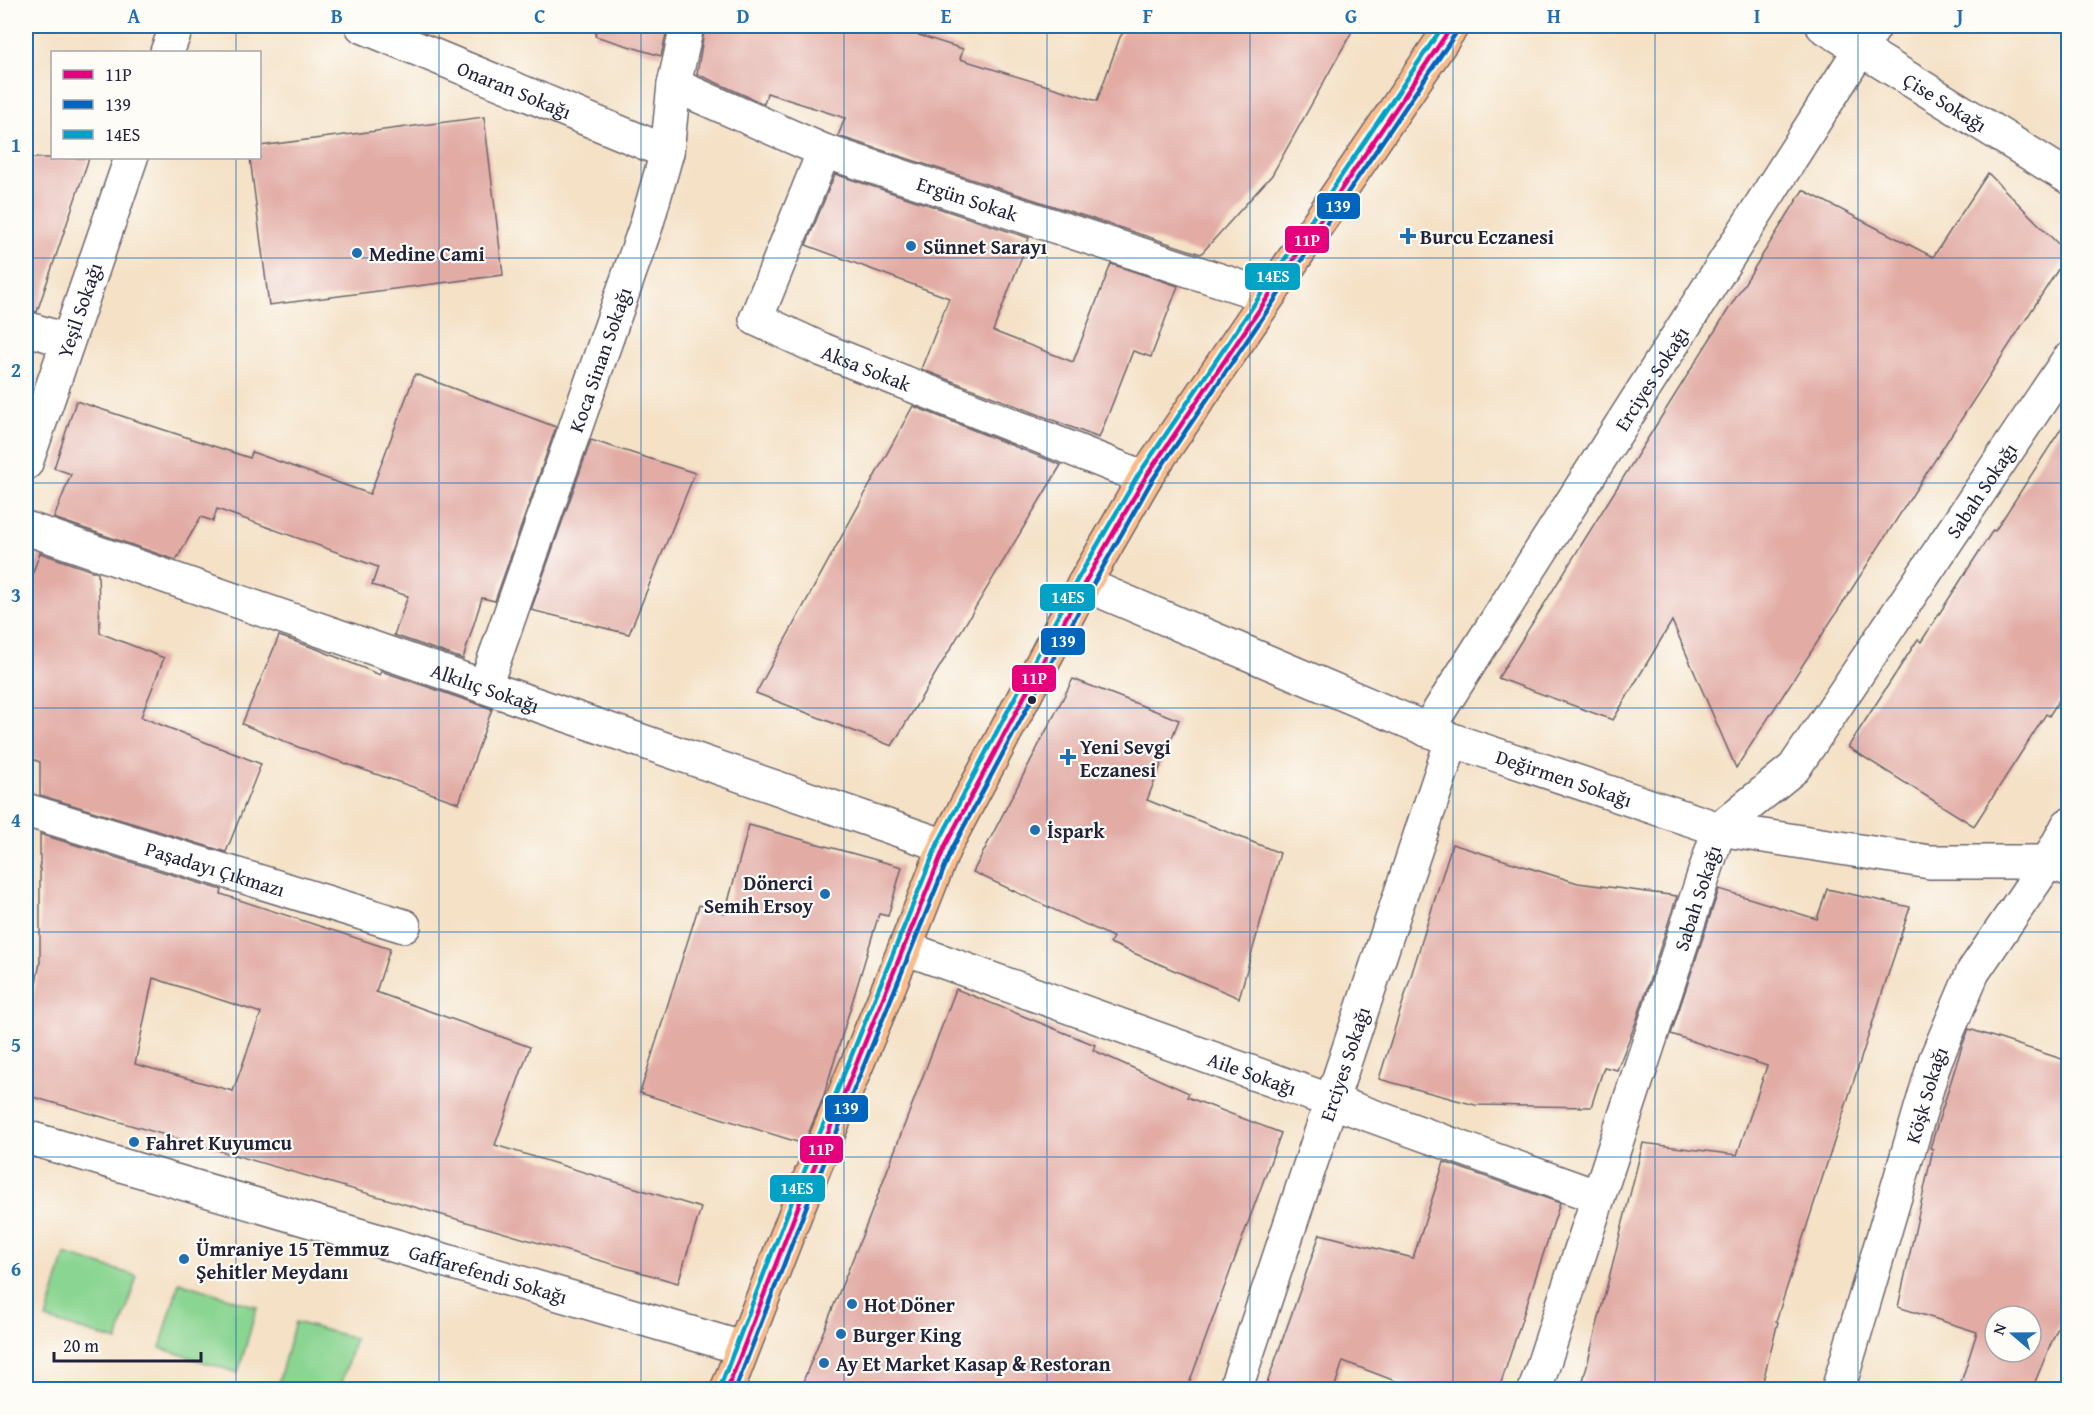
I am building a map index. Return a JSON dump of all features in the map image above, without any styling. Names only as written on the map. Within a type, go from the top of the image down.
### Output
[{"type":"main road","points":[[727,1389],[824,1142],[945,846],[1084,584],[1145,478],[1452,26]]},
{"type":"street","points":[[167,51],[177,26]]},
{"type":"street","name":"Onaran Sokağı","points":[[362,26],[668,153]]},
{"type":"street","name":"Koca Sinan Sokağı","points":[[484,686],[646,226],[668,153],[674,85],[687,26]]},
{"type":"street","name":"Çise Sokağı","points":[[1823,26],[1868,37],[2068,177]]},
{"type":"street","name":"Erciyes Sokağı","points":[[1235,1389],[1331,1102],[1439,735],[1868,37]]},
{"type":"street","name":"Ergün Sokak","points":[[674,85],[824,151],[1268,296]]},
{"type":"street","name":"Aksa Sokak","points":[[824,151],[756,319],[823,350],[1145,478]]},
{"type":"street","name":"Yeşil Sokağı","points":[[26,463],[131,159]]},
{"type":"street","points":[[26,328],[67,341]]},
{"type":"street","name":"Sabah Sokağı","points":[[1535,1389],[1719,829],[1794,768],[2068,360]]},
{"type":"street","name":"Alkılıç Sokağı","points":[[26,528],[945,846]]},
{"type":"street","name":"Değirmen Sokağı","points":[[1084,584],[1439,735],[1719,829],[1930,862],[2058,866]]},
{"type":"street","name":"Paşadayı Çıkmazı","points":[[26,810],[404,926]]},
{"type":"street","name":"Köşk Sokağı","points":[[1838,1389],[1935,1061],[1973,972],[2058,866],[2068,825]]},
{"type":"street","name":"Aile Sokağı","points":[[905,948],[1598,1197]]},
{"type":"street","name":"Gaffarefendi Sokağı","points":[[26,1137],[742,1348]]},
{"type":"green space","points":[[65,1254],[137,1276],[117,1341],[46,1319]]},
{"type":"green space","points":[[179,1282],[257,1307],[238,1373],[160,1348]]},
{"type":"green space","points":[[295,1322],[355,1338],[340,1389],[286,1390],[277,1387]]},
{"type":"building","points":[[597,26],[668,26],[661,56],[595,36]]},
{"type":"building","points":[[705,26],[890,26],[963,49],[960,59],[1097,101],[1120,37],[1128,26],[1355,26],[1272,175],[1201,254],[838,136],[845,118],[767,93],[764,104],[697,74]]},
{"type":"building","points":[[484,117],[503,275],[269,305],[250,159],[261,159],[261,146]]},
{"type":"building","points":[[26,158],[89,159],[37,312],[26,310]]},
{"type":"building","points":[[1988,173],[2068,254],[1736,768],[1672,621],[1613,720],[1498,678],[1803,190],[1933,257]]},
{"type":"building","points":[[835,174],[1029,238],[993,331],[1073,362],[1111,264],[1178,286],[1151,357],[1133,351],[1099,438],[921,369],[949,298],[806,245]]},
{"type":"building","points":[[415,374],[556,427],[495,601],[482,598],[463,659],[394,635],[408,596],[372,585],[378,567],[217,509],[213,521],[201,517],[176,560],[54,518],[71,474],[54,468],[76,401],[250,458],[252,452],[370,494]]},
{"type":"building","points":[[913,406],[1061,465],[892,746],[756,693]]},
{"type":"building","points":[[2068,418],[2068,686],[2049,716],[2046,714],[1974,826],[1848,747],[1918,639],[1921,642]]},
{"type":"building","points":[[591,440],[695,473],[629,634],[531,610]]},
{"type":"building","points":[[40,553],[98,573],[100,633],[164,658],[141,717],[261,764],[226,852],[40,795],[40,762],[26,757],[26,591]]},
{"type":"building","points":[[279,636],[380,675],[381,671],[492,709],[459,803],[298,747],[242,724]]},
{"type":"building","points":[[1073,679],[1179,720],[1147,800],[1280,853],[1239,998],[1110,943],[1113,937],[973,872]]},
{"type":"building","points":[[749,825],[902,867],[888,916],[879,914],[823,1098],[804,1144],[640,1093],[699,905],[725,913]]},
{"type":"building","points":[[40,834],[222,890],[221,894],[390,949],[376,992],[530,1047],[495,1145],[701,1208],[678,1283],[26,1095],[26,1032],[40,963]],"holes":[[[153,978],[261,1013],[233,1091],[135,1064]]]},
{"type":"building","points":[[1452,844],[1578,883],[1677,896],[1636,1022],[1617,1070],[1604,1067],[1591,1107],[1475,1105],[1379,1079]]},
{"type":"building","points":[[1719,889],[1817,919],[1827,889],[1910,907],[1776,1321],[1778,1322],[1761,1389],[1581,1389],[1643,1143],[1737,1155],[1767,1066],[1671,1034]]},
{"type":"building","points":[[956,989],[1095,1045],[1093,1050],[1189,1093],[1187,1097],[1281,1133],[1187,1389],[800,1389],[868,1221]]},
{"type":"building","points":[[1969,1029],[2068,1061],[2068,1303],[2043,1363],[2043,1304],[1983,1304],[1983,1364],[2042,1364],[2032,1389],[1959,1389],[1977,1332],[1898,1307],[1933,1149],[1930,1148]]},
{"type":"building","points":[[1444,1162],[1560,1203],[1499,1389],[1416,1389],[1343,1361],[1334,1389],[1265,1389],[1320,1234],[1413,1258]]},
{"type":"transit line","name":"14ES","points":[[720,1387],[791,1204],[938,843],[1077,580],[1139,474],[1443,26]]},
{"type":"transit line","name":"11P","points":[[727,1390],[798,1207],[945,846],[1084,584],[1145,478],[1452,26]]},
{"type":"transit line","name":"139","points":[[735,1390],[805,1210],[952,849],[1091,588],[1151,482],[1458,30]]},
{"type":"place","name":"Burcu Eczanesi","points":[[1408,236]]},
{"type":"place","name":"Sünnet Sarayı","points":[[911,246]]},
{"type":"place","name":"Medine Cami","points":[[357,253]]},
{"type":"place","name":"Yeni Sevgi Eczanesi","points":[[1068,757]]},
{"type":"place","name":"İspark","points":[[1035,830]]},
{"type":"place","name":"Dönerci Semih Ersoy","points":[[825,894]]},
{"type":"place","name":"Fahret Kuyumcu","points":[[134,1142]]},
{"type":"place","name":"Ümraniye 15 Temmuz Şehitler Meydanı","points":[[184,1259]]},
{"type":"place","name":"Hot Döner","points":[[852,1304]]},
{"type":"place","name":"Burger King","points":[[841,1334]]},
{"type":"place","name":"Ay Et Market Kasap & Restoran","points":[[824,1363]]}]
